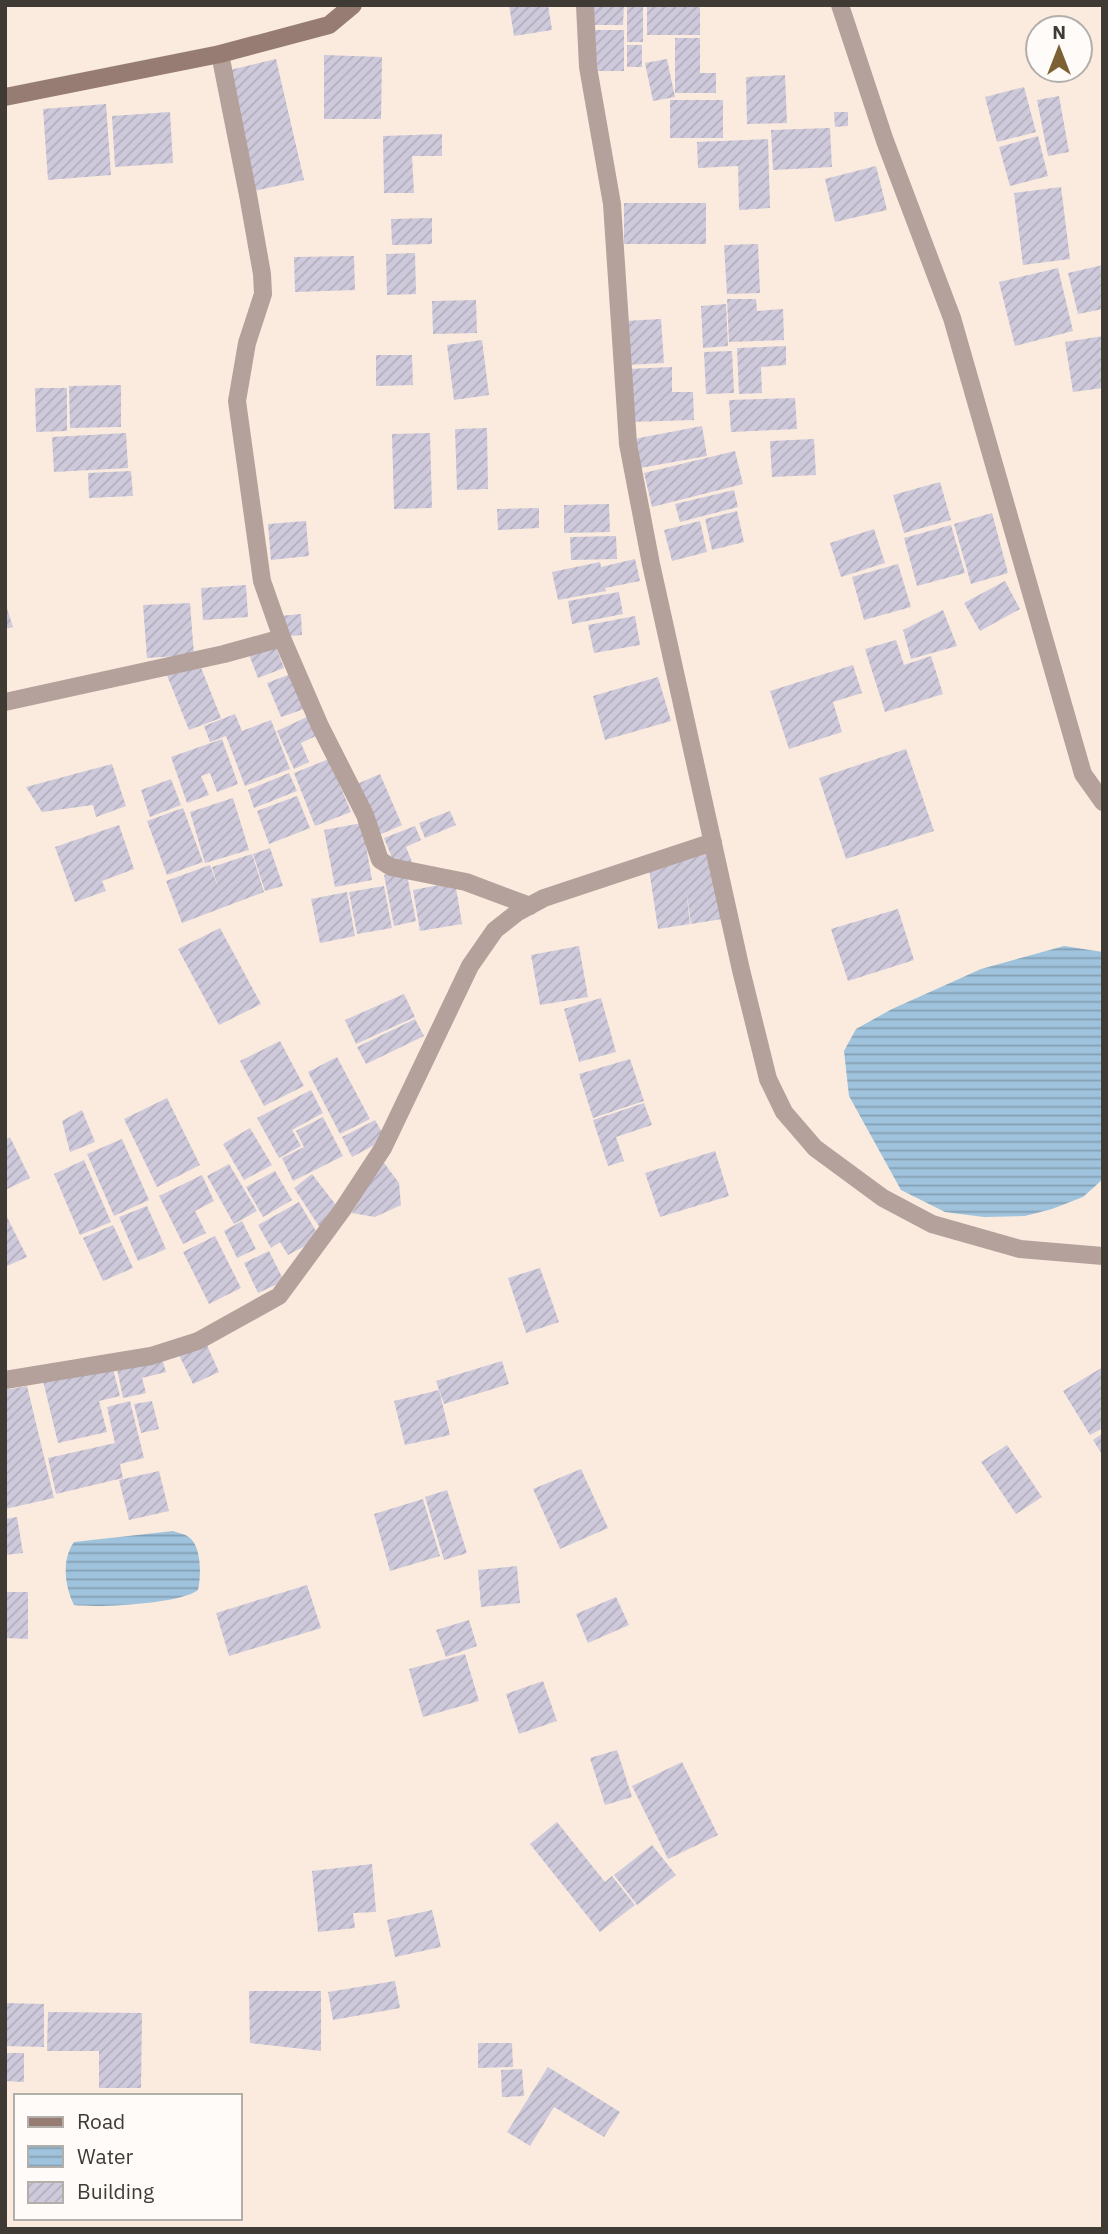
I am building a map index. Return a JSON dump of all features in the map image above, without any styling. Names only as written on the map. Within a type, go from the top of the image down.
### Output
[{"type":"street","points":[[5,97],[220,54],[330,25],[353,5]]},
{"type":"street","points":[[586,5],[588,67],[612,204],[628,444],[651,564],[768,1079],[784,1112],[816,1149],[883,1198],[932,1224],[1020,1250],[1103,1256]]},
{"type":"street","points":[[840,5],[885,141],[952,318],[1083,774],[1103,802]]},
{"type":"street","points":[[220,54],[248,195],[263,294],[247,343],[237,401],[262,581],[282,638],[320,726],[365,815],[380,860],[391,867],[466,882],[530,906]]},
{"type":"street","points":[[5,702],[223,654],[282,638]]},
{"type":"street","points":[[5,1380],[151,1356],[198,1341],[279,1296],[343,1209],[383,1148],[470,967],[495,930],[518,912],[544,898],[713,842]]},
{"type":"water","points":[[1064,946],[1103,952],[1103,1179],[1083,1197],[1025,1216],[984,1217],[945,1212],[901,1190],[849,1096],[844,1051],[856,1029],[892,1009],[981,969]]},
{"type":"water","points":[[173,1531],[188,1537],[197,1549],[200,1570],[198,1590],[157,1602],[74,1605],[68,1590],[66,1565],[74,1542]]},
{"type":"building","points":[[509,5],[548,5],[552,30],[514,36]]},
{"type":"building","points":[[590,5],[624,5],[623,25],[590,25]]},
{"type":"building","points":[[627,5],[643,5],[643,42],[627,42]]},
{"type":"building","points":[[647,5],[700,5],[700,35],[647,35]]},
{"type":"building","points":[[593,30],[624,30],[624,71],[593,71]]},
{"type":"building","points":[[675,38],[700,38],[700,73],[716,73],[716,93],[675,93]]},
{"type":"building","points":[[627,45],[642,45],[642,67],[627,67]]},
{"type":"building","points":[[324,55],[382,57],[381,119],[324,119]]},
{"type":"building","points":[[276,59],[304,180],[254,191],[226,71]]},
{"type":"building","points":[[667,59],[675,97],[653,101],[645,63]]},
{"type":"building","points":[[785,75],[787,123],[747,124],[746,77]]},
{"type":"building","points":[[1024,87],[1036,132],[997,142],[985,97]]},
{"type":"building","points":[[1059,96],[1069,152],[1048,156],[1037,100]]},
{"type":"building","points":[[670,100],[723,100],[723,138],[670,138]]},
{"type":"building","points":[[106,104],[111,175],[48,180],[43,109]]},
{"type":"building","points":[[170,112],[173,163],[115,167],[112,116]]},
{"type":"building","points":[[834,112],[848,112],[848,126],[835,127]]},
{"type":"building","points":[[830,128],[832,167],[773,170],[771,130]]},
{"type":"building","points":[[442,134],[442,156],[412,156],[414,193],[384,193],[383,136]]},
{"type":"building","points":[[1038,136],[1048,176],[1010,186],[999,147]]},
{"type":"building","points":[[768,139],[770,208],[739,210],[738,166],[698,168],[697,142]]},
{"type":"building","points":[[876,166],[887,210],[835,222],[825,179]]},
{"type":"building","points":[[1061,187],[1070,259],[1023,265],[1014,193]]},
{"type":"building","points":[[624,203],[706,203],[706,244],[624,244]]},
{"type":"building","points":[[432,218],[432,244],[392,245],[391,219]]},
{"type":"building","points":[[758,244],[760,293],[727,294],[724,245]]},
{"type":"building","points":[[415,253],[416,294],[387,295],[386,254]]},
{"type":"building","points":[[354,256],[355,290],[295,292],[294,257]]},
{"type":"building","points":[[1103,265],[1103,309],[1078,314],[1068,273]]},
{"type":"building","points":[[1058,268],[1073,331],[1015,346],[999,282]]},
{"type":"building","points":[[727,299],[756,299],[757,311],[783,309],[784,340],[729,342]]},
{"type":"building","points":[[476,300],[477,333],[433,334],[432,301]]},
{"type":"building","points":[[726,304],[728,346],[703,348],[701,306]]},
{"type":"building","points":[[661,319],[664,363],[626,365],[624,321]]},
{"type":"building","points":[[1103,336],[1103,388],[1073,392],[1065,342]]},
{"type":"building","points":[[482,340],[489,395],[454,400],[447,345]]},
{"type":"building","points":[[786,346],[786,365],[761,367],[762,393],[739,394],[737,348]]},
{"type":"building","points":[[732,351],[734,393],[706,394],[704,352]]},
{"type":"building","points":[[376,355],[412,355],[413,385],[376,386]]},
{"type":"building","points":[[672,367],[672,392],[693,392],[694,420],[629,422],[627,369]]},
{"type":"building","points":[[121,385],[121,427],[70,428],[69,386]]},
{"type":"building","points":[[35,388],[67,388],[67,431],[36,432]]},
{"type":"building","points":[[795,398],[797,429],[731,432],[729,400]]},
{"type":"building","points":[[702,426],[707,456],[640,468],[634,439]]},
{"type":"building","points":[[487,428],[488,489],[457,490],[455,429]]},
{"type":"building","points":[[126,433],[128,468],[54,472],[52,437]]},
{"type":"building","points":[[430,433],[432,508],[394,509],[392,434]]},
{"type":"building","points":[[814,439],[816,475],[772,477],[770,441]]},
{"type":"building","points":[[735,451],[743,484],[652,507],[644,473]]},
{"type":"building","points":[[131,471],[133,496],[89,498],[88,473]]},
{"type":"building","points":[[940,482],[951,520],[904,533],[893,495]]},
{"type":"building","points":[[734,490],[738,507],[680,522],[675,504]]},
{"type":"building","points":[[609,504],[610,532],[564,533],[564,505]]},
{"type":"building","points":[[539,508],[539,528],[498,530],[497,509]]},
{"type":"building","points":[[737,511],[744,542],[712,550],[705,519]]},
{"type":"building","points":[[992,513],[1008,573],[971,584],[954,524]]},
{"type":"building","points":[[306,521],[309,556],[271,560],[268,524]]},
{"type":"building","points":[[700,521],[707,552],[672,561],[664,530]]},
{"type":"building","points":[[951,525],[965,573],[917,586],[904,538]]},
{"type":"building","points":[[874,529],[885,563],[841,577],[830,543]]},
{"type":"building","points":[[616,536],[617,559],[571,560],[570,537]]},
{"type":"building","points":[[635,559],[640,581],[558,600],[552,572],[600,562],[601,567]]},
{"type":"building","points":[[898,564],[911,607],[864,620],[852,577]]},
{"type":"building","points":[[1005,581],[1020,609],[980,631],[964,603]]},
{"type":"building","points":[[246,585],[248,617],[203,620],[201,588]]},
{"type":"building","points":[[619,592],[623,614],[572,624],[568,601]]},
{"type":"building","points":[[5,602],[13,627],[5,629]]},
{"type":"building","points":[[190,603],[194,655],[147,658],[143,605]]},
{"type":"building","points":[[943,610],[957,646],[911,659],[903,630]]},
{"type":"building","points":[[301,614],[302,635],[290,636],[289,631],[281,631],[279,616]]},
{"type":"building","points":[[635,616],[640,645],[594,653],[588,625]]},
{"type":"building","points":[[896,640],[904,665],[931,656],[943,694],[885,712],[865,649]]},
{"type":"building","points":[[274,642],[284,668],[258,678],[248,652]]},
{"type":"building","points":[[198,660],[221,718],[189,730],[166,673]]},
{"type":"building","points":[[853,665],[862,693],[833,702],[842,732],[789,749],[770,691]]},
{"type":"building","points":[[293,673],[307,708],[281,717],[267,683]]},
{"type":"building","points":[[658,677],[671,721],[605,740],[593,696]]},
{"type":"building","points":[[235,714],[242,731],[271,720],[290,769],[245,786],[226,736],[210,742],[204,726]]},
{"type":"building","points":[[311,715],[320,734],[301,743],[309,762],[294,769],[277,731]]},
{"type":"building","points":[[222,739],[238,784],[217,792],[210,773],[201,776],[209,795],[187,803],[171,757]]},
{"type":"building","points":[[906,749],[934,831],[846,859],[819,778]]},
{"type":"building","points":[[329,759],[351,812],[315,826],[294,773]]},
{"type":"building","points":[[112,764],[126,806],[96,817],[93,805],[42,812],[26,787]]},
{"type":"building","points":[[289,773],[297,791],[254,808],[248,790]]},
{"type":"building","points":[[380,774],[402,825],[379,835],[357,784]]},
{"type":"building","points":[[171,779],[181,805],[150,817],[141,790]]},
{"type":"building","points":[[297,796],[310,828],[269,844],[257,811]]},
{"type":"building","points":[[233,798],[249,850],[205,863],[190,812]]},
{"type":"building","points":[[183,808],[203,862],[167,875],[147,821]]},
{"type":"building","points":[[450,811],[456,825],[425,838],[419,823]]},
{"type":"building","points":[[362,823],[372,880],[335,887],[324,830]]},
{"type":"building","points":[[119,825],[134,869],[102,881],[106,891],[75,902],[55,847]]},
{"type":"building","points":[[415,826],[421,840],[406,847],[412,862],[396,868],[384,838]]},
{"type":"building","points":[[270,848],[283,886],[265,891],[253,854]]},
{"type":"building","points":[[711,852],[722,919],[691,924],[686,888],[690,924],[658,929],[649,869]]},
{"type":"building","points":[[252,854],[264,892],[182,923],[166,881],[210,865],[218,887],[212,867]]},
{"type":"building","points":[[406,870],[416,921],[394,926],[384,875]]},
{"type":"building","points":[[455,882],[462,924],[420,931],[413,890]]},
{"type":"building","points":[[384,886],[392,928],[357,934],[349,892]]},
{"type":"building","points":[[347,892],[355,936],[320,943],[311,899]]},
{"type":"building","points":[[898,909],[914,960],[848,981],[831,929]]},
{"type":"building","points":[[220,928],[261,1004],[219,1025],[178,949]]},
{"type":"building","points":[[579,946],[588,997],[540,1005],[531,955]]},
{"type":"building","points":[[404,994],[415,1017],[356,1044],[345,1020]]},
{"type":"building","points":[[601,998],[616,1052],[579,1062],[564,1009]]},
{"type":"building","points":[[415,1019],[424,1036],[366,1064],[357,1047]]},
{"type":"building","points":[[280,1041],[304,1086],[264,1106],[240,1061]]},
{"type":"building","points":[[337,1057],[370,1119],[340,1134],[308,1072]]},
{"type":"building","points":[[630,1059],[644,1101],[593,1118],[579,1074]]},
{"type":"building","points":[[311,1090],[323,1113],[292,1130],[301,1146],[279,1158],[257,1118]]},
{"type":"building","points":[[167,1098],[200,1165],[157,1187],[124,1119]]},
{"type":"building","points":[[644,1103],[652,1125],[616,1137],[624,1161],[608,1166],[593,1120]]},
{"type":"building","points":[[82,1110],[95,1142],[70,1152],[62,1121]]},
{"type":"building","points":[[323,1117],[343,1156],[293,1181],[282,1158],[304,1147],[296,1131]]},
{"type":"building","points":[[375,1120],[386,1139],[352,1157],[342,1137]]},
{"type":"building","points":[[250,1128],[272,1165],[244,1180],[223,1144]]},
{"type":"building","points":[[10,1137],[30,1178],[5,1190],[5,1140]]},
{"type":"building","points":[[122,1139],[149,1200],[114,1216],[87,1154]]},
{"type":"building","points":[[715,1151],[729,1196],[660,1217],[645,1173]]},
{"type":"building","points":[[84,1160],[111,1222],[80,1235],[54,1174]]},
{"type":"building","points":[[382,1160],[399,1183],[401,1205],[375,1217],[352,1213]]},
{"type":"building","points":[[229,1164],[257,1211],[234,1224],[207,1176]]},
{"type":"building","points":[[275,1171],[292,1200],[263,1217],[246,1187]]},
{"type":"building","points":[[312,1174],[339,1209],[322,1231],[294,1188]]},
{"type":"building","points":[[202,1175],[214,1201],[195,1211],[206,1233],[183,1244],[159,1196]]},
{"type":"building","points":[[299,1202],[320,1238],[288,1255],[280,1242],[271,1248],[258,1225]]},
{"type":"building","points":[[147,1206],[166,1249],[138,1261],[119,1217]]},
{"type":"building","points":[[5,1213],[27,1257],[5,1267]]},
{"type":"building","points":[[242,1221],[256,1249],[237,1258],[224,1231]]},
{"type":"building","points":[[113,1225],[133,1268],[103,1281],[83,1238]]},
{"type":"building","points":[[215,1236],[241,1288],[209,1304],[183,1252]]},
{"type":"building","points":[[269,1251],[284,1281],[258,1293],[244,1263]]},
{"type":"building","points":[[540,1268],[559,1322],[526,1333],[508,1278]]},
{"type":"building","points":[[206,1343],[219,1372],[193,1384],[179,1355]]},
{"type":"building","points":[[162,1359],[166,1372],[142,1378],[146,1393],[123,1398],[117,1369]]},
{"type":"building","points":[[502,1361],[509,1384],[444,1404],[436,1381]]},
{"type":"building","points":[[112,1365],[120,1396],[99,1401],[107,1432],[58,1443],[43,1381]]},
{"type":"building","points":[[1103,1367],[1103,1428],[1090,1435],[1063,1391]]},
{"type":"building","points":[[27,1386],[54,1498],[5,1509],[5,1390]]},
{"type":"building","points":[[439,1390],[450,1435],[405,1445],[394,1401]]},
{"type":"building","points":[[130,1401],[144,1458],[120,1464],[123,1478],[56,1494],[48,1458],[115,1443],[107,1407]]},
{"type":"building","points":[[152,1401],[159,1429],[141,1433],[134,1404]]},
{"type":"building","points":[[1103,1433],[1103,1456],[1093,1440]]},
{"type":"building","points":[[1007,1445],[1042,1497],[1016,1514],[981,1462]]},
{"type":"building","points":[[581,1469],[608,1528],[560,1549],[533,1489]]},
{"type":"building","points":[[159,1471],[169,1511],[129,1520],[119,1480]]},
{"type":"building","points":[[447,1490],[467,1553],[444,1560],[425,1497]]},
{"type":"building","points":[[423,1499],[440,1556],[390,1571],[374,1514]]},
{"type":"building","points":[[17,1517],[23,1553],[5,1555],[5,1519]]},
{"type":"building","points":[[517,1566],[520,1603],[481,1607],[478,1570]]},
{"type":"building","points":[[307,1585],[321,1628],[229,1656],[216,1613]]},
{"type":"building","points":[[5,1592],[28,1592],[28,1639],[5,1638]]},
{"type":"building","points":[[616,1597],[629,1625],[588,1643],[576,1614]]},
{"type":"building","points":[[469,1620],[477,1646],[446,1657],[436,1630]]},
{"type":"building","points":[[465,1654],[479,1701],[423,1717],[409,1669]]},
{"type":"building","points":[[543,1681],[557,1721],[519,1734],[506,1694]]},
{"type":"building","points":[[617,1750],[632,1797],[605,1805],[590,1758]]},
{"type":"building","points":[[682,1762],[718,1835],[668,1859],[632,1786]]},
{"type":"building","points":[[557,1822],[605,1882],[612,1876],[635,1905],[600,1932],[530,1844]]},
{"type":"building","points":[[652,1845],[676,1875],[637,1905],[614,1875]]},
{"type":"building","points":[[372,1864],[376,1912],[353,1913],[355,1928],[318,1932],[312,1871]]},
{"type":"building","points":[[432,1910],[441,1947],[395,1957],[387,1920]]},
{"type":"building","points":[[395,1981],[400,2008],[333,2020],[328,1992]]},
{"type":"building","points":[[249,1991],[321,1991],[321,2051],[250,2043]]},
{"type":"building","points":[[5,2003],[44,2004],[44,2047],[5,2046]]},
{"type":"building","points":[[48,2012],[142,2013],[141,2088],[99,2088],[99,2051],[47,2051]]},
{"type":"building","points":[[478,2043],[512,2043],[513,2067],[478,2068]]},
{"type":"building","points":[[5,2053],[24,2053],[24,2082],[5,2081]]},
{"type":"building","points":[[548,2067],[620,2112],[604,2137],[554,2107],[530,2146],[507,2132]]},
{"type":"building","points":[[522,2069],[524,2096],[502,2097],[501,2070]]}]
